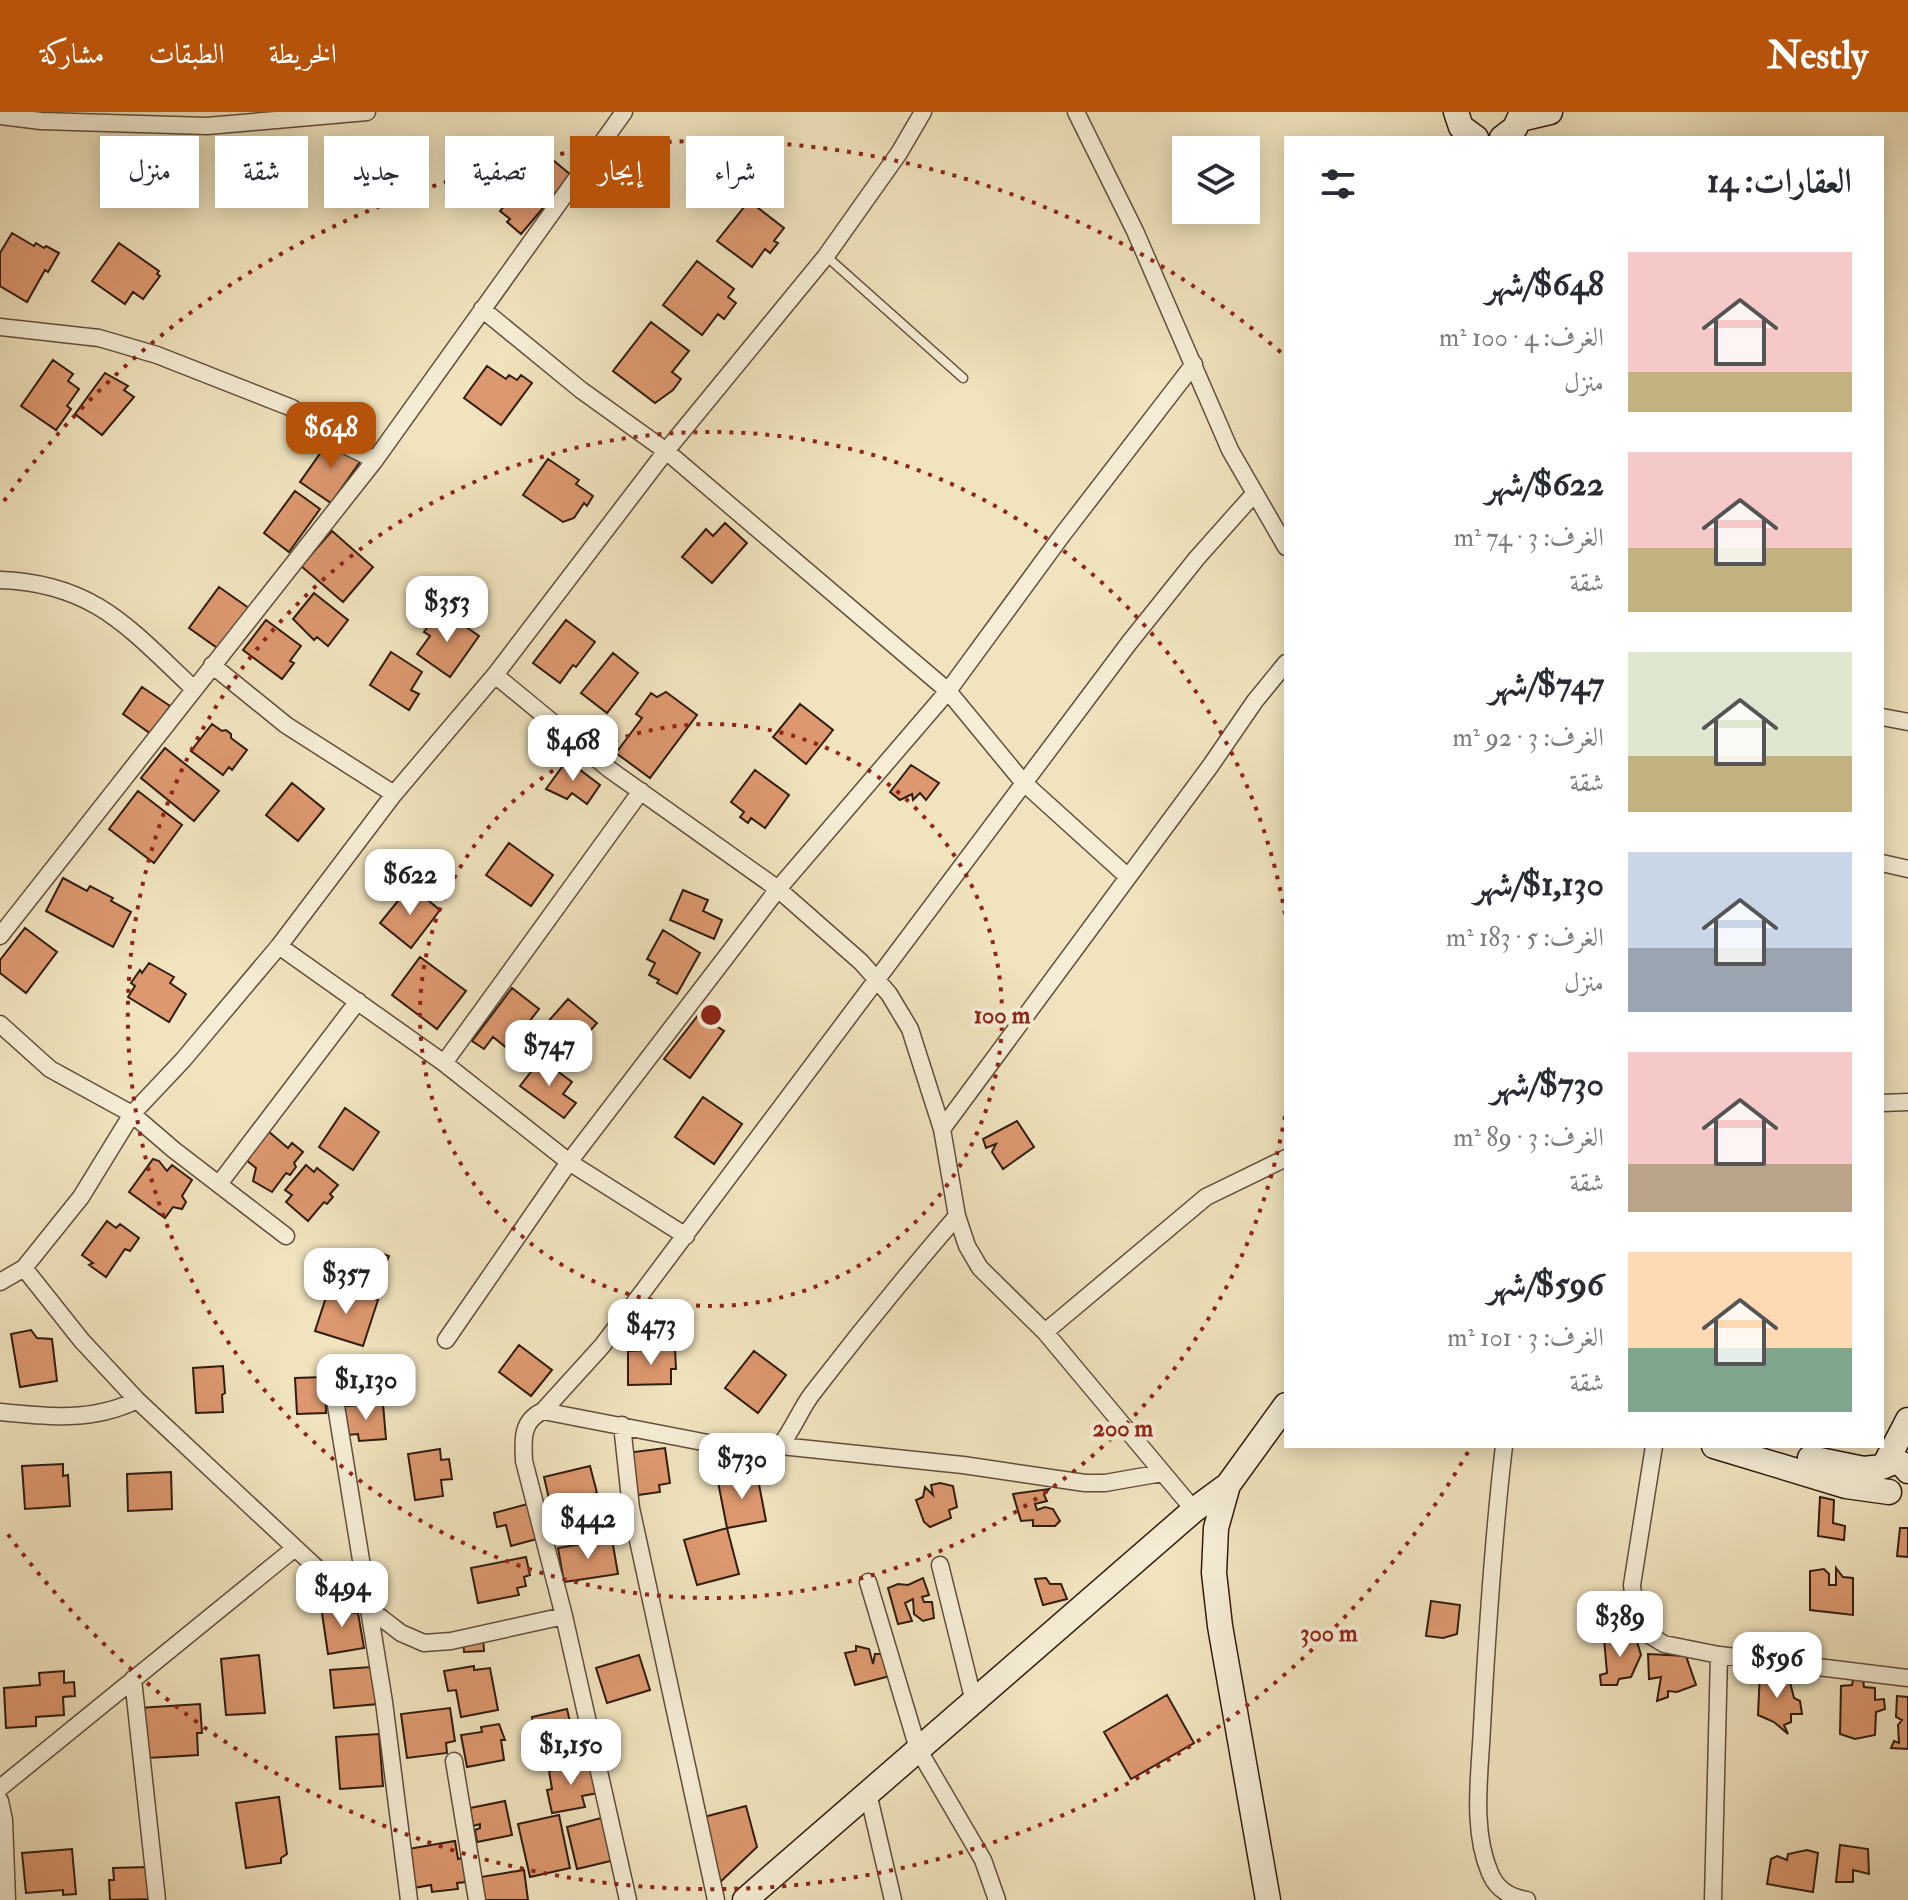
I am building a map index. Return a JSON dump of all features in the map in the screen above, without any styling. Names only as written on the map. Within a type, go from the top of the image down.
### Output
[{"type":"street","points":[[207,126],[218,112]]},
{"type":"street","points":[[0,116],[41,121],[207,126],[367,112]]},
{"type":"street","points":[[0,936],[375,460],[624,112]]},
{"type":"street","points":[[0,1282],[24,1268],[81,1197],[132,1114],[183,1060],[279,946],[394,794],[495,675],[666,451],[826,256],[899,153],[923,112]]},
{"type":"street","points":[[1076,112],[1135,231],[1230,450],[1284,544]]},
{"type":"street","points":[[1505,136],[1515,128],[1521,115],[1550,112]]},
{"type":"street","points":[[482,309],[581,390],[666,451],[948,691],[1023,782],[1128,877]]},
{"type":"street","points":[[0,327],[99,338],[157,355],[292,408],[331,438],[375,460]]},
{"type":"street","points":[[446,1340],[569,1162],[778,889],[948,691],[1063,534],[1194,364]]},
{"type":"street","points":[[628,1900],[564,1616],[524,1461],[523,1437],[527,1425],[602,1346],[1023,782],[1197,558],[1254,494]]},
{"type":"street","points":[[0,580],[30,581],[61,588],[103,608],[194,689]]},
{"type":"street","points":[[212,665],[286,725],[394,794]]},
{"type":"street","points":[[942,1129],[1284,665]]},
{"type":"street","points":[[495,675],[609,769],[778,889],[861,962],[889,994],[910,1029],[942,1129],[957,1216],[967,1246],[980,1268],[1045,1332],[1194,1510]]},
{"type":"street","points":[[1884,717],[1908,722]]},
{"type":"street","points":[[444,1063],[641,791]]},
{"type":"street","points":[[1884,863],[1908,869]]},
{"type":"street","points":[[279,946],[444,1063],[569,1162],[686,1236]]},
{"type":"street","points":[[219,1184],[358,1001]]},
{"type":"street","points":[[0,1024],[50,1069],[132,1114],[286,1236]]},
{"type":"street","points":[[1884,1103],[1908,1102]]},
{"type":"street","points":[[1045,1332],[1206,1197],[1284,1159]]},
{"type":"street","points":[[543,1411],[770,1455],[781,1446],[810,1397],[891,1292],[957,1216]]},
{"type":"street","points":[[24,1268],[82,1341],[137,1400],[295,1548],[369,1610],[416,1641],[451,1641],[564,1616]]},
{"type":"street","points":[[332,1381],[384,1702],[409,1900]]},
{"type":"street","points":[[0,1412],[72,1417],[120,1408],[137,1400]]},
{"type":"street","points":[[1268,1900],[1220,1626],[1214,1573],[1216,1528],[1228,1485],[1284,1401]]},
{"type":"street","points":[[1897,1480],[1908,1420]]},
{"type":"street","points":[[622,1425],[631,1508],[716,1900]]},
{"type":"street","points":[[781,1446],[963,1465],[1085,1483],[1105,1483],[1162,1473]]},
{"type":"street","points":[[1504,1448],[1485,1666],[1478,1807],[1490,1875],[1502,1891],[1527,1900]]},
{"type":"street","points":[[1654,1448],[1632,1585],[1635,1613],[1646,1633],[1664,1644],[1719,1655],[1908,1678]]},
{"type":"street","points":[[1721,1448],[1846,1486],[1897,1480]]},
{"type":"street","points":[[1776,1448],[1897,1480]]},
{"type":"street","points":[[745,1900],[1194,1510],[1228,1485]]},
{"type":"street","points":[[0,1788],[295,1548]]},
{"type":"street","points":[[940,1565],[974,1702]]},
{"type":"street","points":[[868,1582],[918,1749],[983,1860],[997,1900]]},
{"type":"street","points":[[1713,1900],[1719,1655]]},
{"type":"street","points":[[133,1679],[157,1900]]},
{"type":"street","points":[[454,1761],[477,1900]]},
{"type":"street","points":[[868,1793],[893,1900]]},
{"type":"street","points":[[0,1801],[4,1820],[7,1900]]},
{"type":"lane","points":[[826,256],[963,378]]},
{"type":"building","points":[[554,161],[570,176],[554,195]]},
{"type":"building","points":[[503,208],[543,208],[521,234],[500,211]]},
{"type":"building","points":[[743,208],[758,208],[784,228],[770,253],[765,249],[752,267],[717,241]]},
{"type":"building","points":[[12,233],[34,246],[36,243],[59,253],[48,272],[45,270],[27,302],[0,286],[0,253]]},
{"type":"building","points":[[119,243],[159,271],[157,274],[160,276],[143,299],[133,292],[125,304],[92,281]]},
{"type":"building","points":[[697,261],[734,289],[728,297],[736,303],[724,319],[718,314],[702,335],[663,305]]},
{"type":"building","points":[[651,322],[689,351],[672,372],[681,379],[673,390],[655,403],[613,371]]},
{"type":"building","points":[[53,360],[73,374],[68,381],[79,389],[67,406],[71,409],[56,430],[21,406]]},
{"type":"building","points":[[487,366],[506,379],[509,375],[517,380],[521,375],[532,383],[501,425],[464,398]]},
{"type":"building","points":[[105,373],[128,386],[124,390],[134,397],[102,435],[75,414]]},
{"type":"building","points":[[331,438],[362,459],[331,503],[300,482]]},
{"type":"building","points":[[548,459],[579,480],[576,484],[593,496],[574,518],[563,522],[523,495]]},
{"type":"building","points":[[295,491],[320,509],[289,552],[264,533]]},
{"type":"building","points":[[725,523],[747,543],[712,583],[682,557],[706,529],[713,536]]},
{"type":"building","points":[[332,531],[373,567],[343,602],[301,566]]},
{"type":"building","points":[[219,587],[253,611],[223,652],[189,628]]},
{"type":"building","points":[[314,593],[348,620],[328,646],[317,637],[314,640],[293,619]]},
{"type":"building","points":[[445,612],[479,636],[450,677],[417,654],[430,636],[424,632],[433,620],[437,623]]},
{"type":"building","points":[[266,620],[301,646],[290,661],[294,663],[282,679],[243,650]]},
{"type":"building","points":[[566,620],[595,642],[560,683],[533,663]]},
{"type":"building","points":[[391,652],[422,672],[411,690],[419,694],[409,710],[370,685]]},
{"type":"building","points":[[613,653],[638,673],[607,713],[581,693]]},
{"type":"building","points":[[142,687],[170,706],[151,734],[123,714]]},
{"type":"building","points":[[666,692],[697,715],[650,778],[616,753],[642,718],[636,714],[651,693],[657,697]]},
{"type":"building","points":[[800,704],[833,730],[806,764],[773,737]]},
{"type":"building","points":[[212,724],[222,731],[226,730],[247,750],[232,770],[229,767],[223,775],[191,751]]},
{"type":"building","points":[[165,748],[219,791],[194,821],[141,778]]},
{"type":"building","points":[[567,760],[600,785],[587,804],[572,793],[567,799],[546,789]]},
{"type":"building","points":[[911,765],[939,783],[926,800],[920,793],[913,800],[912,794],[900,800],[890,792]]},
{"type":"building","points":[[755,770],[789,795],[765,828],[751,818],[748,823],[740,817],[744,812],[731,802]]},
{"type":"building","points":[[292,783],[324,809],[298,841],[266,815]]},
{"type":"building","points":[[138,791],[182,825],[154,863],[109,829]]},
{"type":"building","points":[[509,843],[553,875],[531,906],[486,875]]},
{"type":"building","points":[[63,878],[87,891],[90,886],[131,912],[113,947],[46,911]]},
{"type":"building","points":[[410,886],[440,910],[411,948],[380,923]]},
{"type":"building","points":[[683,890],[708,900],[703,911],[722,920],[714,939],[670,920]]},
{"type":"building","points":[[25,928],[57,952],[26,993],[0,973],[0,960]]},
{"type":"building","points":[[663,930],[700,953],[677,994],[649,975],[655,963],[647,959]]},
{"type":"building","points":[[420,957],[466,991],[437,1029],[392,995]]},
{"type":"building","points":[[149,963],[174,977],[170,983],[186,994],[169,1022],[128,997],[135,986],[131,983]]},
{"type":"building","points":[[512,988],[539,1009],[508,1049],[493,1037],[484,1049],[472,1041]]},
{"type":"building","points":[[568,999],[597,1023],[575,1048],[571,1044],[565,1051],[552,1041],[550,1044],[538,1033]]},
{"type":"building","points":[[699,1014],[724,1031],[690,1078],[664,1059]]},
{"type":"building","points":[[541,1059],[572,1082],[563,1094],[576,1103],[564,1118],[520,1086]]},
{"type":"building","points":[[703,1097],[742,1124],[714,1164],[675,1137]]},
{"type":"building","points":[[345,1108],[379,1132],[353,1170],[319,1147]]},
{"type":"building","points":[[1017,1121],[1034,1147],[1003,1169],[992,1152],[996,1144],[986,1148],[983,1139]]},
{"type":"building","points":[[268,1131],[288,1148],[292,1143],[303,1152],[294,1163],[296,1167],[290,1175],[286,1173],[272,1192],[253,1181],[256,1168],[245,1159]]},
{"type":"building","points":[[153,1159],[167,1171],[172,1165],[192,1180],[182,1196],[186,1202],[182,1209],[173,1207],[165,1218],[129,1192]]},
{"type":"building","points":[[306,1165],[314,1172],[317,1168],[338,1185],[330,1194],[333,1197],[327,1204],[324,1202],[308,1221],[286,1202],[292,1195],[285,1190]]},
{"type":"building","points":[[107,1221],[116,1228],[120,1224],[139,1238],[130,1251],[125,1249],[106,1277],[89,1265],[93,1263],[82,1255]]},
{"type":"building","points":[[372,1250],[389,1256],[382,1272],[365,1266]]},
{"type":"building","points":[[330,1285],[378,1300],[363,1346],[315,1331]]},
{"type":"building","points":[[31,1330],[37,1338],[52,1339],[57,1381],[20,1387],[11,1334]]},
{"type":"building","points":[[519,1345],[552,1370],[531,1396],[499,1372]]},
{"type":"building","points":[[675,1349],[676,1369],[671,1369],[671,1384],[628,1385],[628,1351]]},
{"type":"building","points":[[754,1351],[786,1375],[758,1413],[725,1388]]},
{"type":"building","points":[[223,1366],[223,1412],[196,1413],[193,1368]]},
{"type":"building","points":[[325,1377],[326,1413],[297,1414],[295,1378]]},
{"type":"building","points":[[383,1404],[386,1439],[359,1441],[358,1434],[347,1435],[344,1406]]},
{"type":"building","points":[[665,1448],[670,1483],[659,1485],[660,1492],[631,1496],[626,1453]]},
{"type":"building","points":[[440,1449],[441,1460],[449,1459],[452,1479],[441,1480],[443,1496],[415,1500],[408,1454]]},
{"type":"building","points":[[63,1464],[63,1476],[68,1475],[70,1506],[25,1509],[22,1466]]},
{"type":"building","points":[[590,1466],[597,1493],[584,1496],[586,1504],[552,1512],[544,1477]]},
{"type":"building","points":[[171,1472],[172,1509],[128,1511],[127,1474]]},
{"type":"building","points":[[757,1474],[766,1521],[727,1528],[718,1482]]},
{"type":"building","points":[[940,1483],[953,1486],[957,1507],[949,1510],[951,1518],[930,1527],[924,1522],[916,1500],[923,1497],[925,1487],[933,1495],[931,1485]]},
{"type":"building","points":[[1049,1489],[1044,1495],[1047,1501],[1035,1504],[1037,1510],[1045,1507],[1053,1509],[1060,1521],[1055,1526],[1033,1526],[1033,1520],[1021,1521],[1013,1494]]},
{"type":"building","points":[[1820,1497],[1834,1500],[1833,1523],[1845,1526],[1844,1540],[1818,1536]]},
{"type":"building","points":[[535,1502],[544,1537],[511,1546],[506,1525],[497,1527],[494,1513]]},
{"type":"building","points":[[727,1528],[739,1574],[697,1585],[684,1540]]},
{"type":"building","points":[[1900,1528],[1908,1528],[1908,1557],[1897,1556]]},
{"type":"building","points":[[612,1539],[618,1574],[564,1582],[558,1548]]},
{"type":"building","points":[[526,1557],[530,1575],[524,1577],[526,1586],[517,1588],[519,1595],[478,1603],[471,1568]]},
{"type":"building","points":[[1836,1568],[1843,1577],[1853,1578],[1853,1615],[1810,1610],[1810,1571],[1824,1569],[1829,1574],[1829,1585],[1836,1585]]},
{"type":"building","points":[[923,1578],[929,1595],[922,1597],[924,1602],[932,1602],[934,1618],[923,1621],[914,1614],[913,1599],[905,1603],[912,1621],[898,1624],[888,1588],[898,1584],[908,1585]]},
{"type":"building","points":[[1046,1578],[1050,1584],[1061,1584],[1067,1599],[1043,1605],[1035,1579]]},
{"type":"building","points":[[1431,1601],[1460,1605],[1457,1634],[1443,1638],[1426,1636]]},
{"type":"building","points":[[334,1602],[342,1604],[347,1612],[358,1613],[364,1648],[328,1654],[322,1613],[324,1607]]},
{"type":"building","points":[[1635,1635],[1641,1655],[1631,1677],[1619,1679],[1617,1685],[1601,1685],[1600,1675],[1607,1673],[1604,1638]]},
{"type":"building","points":[[483,1637],[484,1651],[464,1652],[463,1638]]},
{"type":"building","points":[[856,1646],[869,1649],[873,1664],[875,1654],[882,1654],[890,1676],[855,1685],[845,1653],[856,1651]]},
{"type":"building","points":[[1648,1654],[1686,1656],[1696,1685],[1677,1692],[1668,1691],[1668,1697],[1657,1701],[1661,1677],[1649,1679]]},
{"type":"building","points":[[259,1655],[265,1713],[226,1715],[221,1659]]},
{"type":"building","points":[[639,1655],[650,1690],[607,1703],[596,1668]]},
{"type":"building","points":[[474,1666],[474,1670],[490,1668],[498,1710],[461,1717],[456,1690],[448,1691],[444,1671]]},
{"type":"building","points":[[371,1667],[378,1704],[334,1708],[330,1670]]},
{"type":"building","points":[[64,1671],[64,1683],[74,1682],[75,1696],[63,1697],[64,1715],[36,1717],[36,1726],[6,1728],[4,1688],[40,1685],[39,1673]]},
{"type":"building","points":[[1760,1672],[1789,1678],[1794,1698],[1800,1701],[1802,1714],[1791,1714],[1791,1722],[1784,1725],[1788,1734],[1774,1722],[1758,1715]]},
{"type":"building","points":[[1853,1680],[1863,1680],[1864,1687],[1875,1688],[1875,1700],[1884,1699],[1885,1709],[1876,1712],[1875,1735],[1855,1739],[1840,1734],[1841,1686],[1852,1685]]},
{"type":"building","points":[[1167,1695],[1194,1743],[1131,1779],[1104,1732]]},
{"type":"building","points":[[1897,1696],[1908,1697],[1908,1749],[1891,1748],[1894,1741],[1899,1743],[1898,1725],[1902,1720],[1896,1717]]},
{"type":"building","points":[[200,1704],[202,1733],[197,1733],[198,1755],[148,1758],[146,1725],[141,1725],[139,1708]]},
{"type":"building","points":[[450,1708],[455,1741],[446,1743],[447,1753],[407,1758],[401,1714]]},
{"type":"building","points":[[567,1709],[576,1747],[533,1757],[527,1731],[534,1729],[532,1717]]},
{"type":"building","points":[[499,1724],[505,1740],[501,1740],[504,1760],[467,1767],[461,1735],[482,1732],[481,1727]]},
{"type":"building","points":[[379,1734],[383,1786],[340,1789],[336,1737]]},
{"type":"building","points":[[592,1763],[598,1793],[582,1796],[585,1807],[552,1813],[547,1790],[552,1789],[549,1771]]},
{"type":"building","points":[[279,1797],[287,1854],[281,1858],[281,1863],[246,1868],[236,1803]]},
{"type":"building","points":[[505,1801],[512,1835],[477,1842],[475,1830],[480,1828],[480,1824],[473,1826],[470,1808]]},
{"type":"building","points":[[746,1806],[757,1847],[717,1885],[700,1818]]},
{"type":"building","points":[[559,1815],[570,1868],[530,1877],[518,1824]]},
{"type":"building","points":[[609,1816],[619,1859],[577,1869],[567,1827]]},
{"type":"building","points":[[455,1841],[458,1859],[466,1857],[466,1882],[457,1883],[458,1889],[432,1892],[431,1885],[414,1888],[408,1849]]},
{"type":"building","points":[[1840,1845],[1868,1849],[1869,1874],[1853,1870],[1853,1882],[1836,1882]]},
{"type":"building","points":[[72,1849],[76,1894],[63,1895],[63,1890],[26,1893],[22,1853]]},
{"type":"building","points":[[1807,1850],[1818,1853],[1813,1892],[1767,1884],[1771,1859],[1777,1856],[1787,1860],[1788,1854]]},
{"type":"building","points":[[149,1867],[151,1899],[110,1900],[109,1880],[114,1880],[113,1868]]},
{"type":"building","points":[[524,1870],[528,1900],[485,1900],[481,1877]]}]
